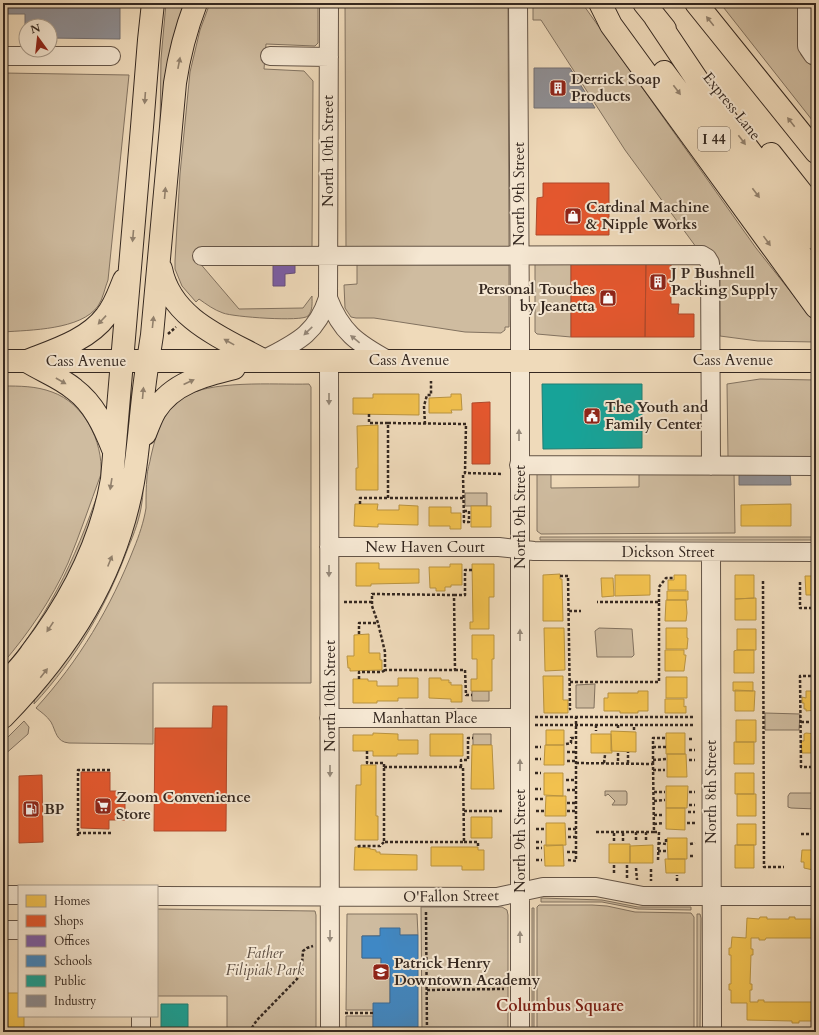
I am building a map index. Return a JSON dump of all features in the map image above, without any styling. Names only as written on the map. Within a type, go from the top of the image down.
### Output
[{"type":"main road","points":[[3,717],[8,692],[30,655],[53,623],[88,559],[110,492],[115,452],[153,3]]},
{"type":"main road","points":[[8,692],[38,680],[68,640],[103,577],[120,534],[128,506],[137,457],[148,361],[159,261],[175,84],[187,28],[196,3]]},
{"type":"main road","points":[[600,3],[611,25],[816,307]]},
{"type":"main road","name":"I 44","points":[[611,3],[816,275]]},
{"type":"main road","points":[[696,3],[816,152]]},
{"type":"main road","points":[[649,10],[704,90],[816,239]]},
{"type":"main road","name":"Express Lane","points":[[649,10],[723,93],[816,212]]},
{"type":"main road","points":[[27,361],[78,339],[99,324],[107,316],[113,305],[131,260]]},
{"type":"main road","points":[[159,261],[163,280],[167,289],[173,299],[187,315],[206,329],[263,360]]},
{"type":"main road","points":[[137,457],[154,412],[161,402],[174,391],[195,379],[263,360]]},
{"type":"main road","name":"Cass Avenue","points":[[3,361],[807,360]]},
{"type":"main road","points":[[27,361],[74,389],[85,399],[102,422],[115,452]]},
{"type":"street","name":"North 10th Street","points":[[263,360],[294,343],[308,332],[321,316],[328,298],[329,3]]},
{"type":"street","name":"North 9th Street","points":[[518,3],[520,549],[530,720],[520,892],[520,1032]]},
{"type":"street","points":[[807,3],[807,46],[814,55]]},
{"type":"street","points":[[3,56],[111,56]]},
{"type":"street","points":[[270,56],[329,57]]},
{"type":"street","points":[[202,256],[702,255],[707,258],[710,263],[710,466]]},
{"type":"street","name":"North 10th Street","points":[[328,298],[341,325],[352,338],[369,350],[388,360]]},
{"type":"street","name":"North 10th Street","points":[[329,360],[330,1032]]},
{"type":"street","points":[[519,465],[816,466]]},
{"type":"street","name":"New Haven Court","points":[[329,547],[499,547],[520,549]]},
{"type":"street","name":"Dickson Street","points":[[520,549],[534,551],[816,552]]},
{"type":"street","name":"North 8th Street","points":[[711,552],[712,1032]]},
{"type":"street","name":"Manhattan Place","points":[[329,718],[530,720]]},
{"type":"street","name":"O'Fallon Street","points":[[158,896],[497,897],[543,887],[596,887],[643,896],[816,896]]},
{"type":"street","points":[[3,895],[18,895]]},
{"type":"street","points":[[3,930],[18,930]]},
{"type":"street","points":[[141,1017],[141,1032]]},
{"type":"path","points":[[424,424],[424,406],[427,395],[431,395],[431,381]]},
{"type":"path","points":[[369,414],[369,423],[466,424],[464,474],[464,498],[464,511],[464,522],[469,522],[469,511],[464,511]]},
{"type":"path","points":[[388,423],[388,498],[390,498]]},
{"type":"path","points":[[465,473],[503,474]]},
{"type":"path","points":[[360,504],[360,498],[464,498]]},
{"type":"path","points":[[385,670],[385,652],[374,612],[372,594],[465,595],[465,570],[472,570]]},
{"type":"path","points":[[560,576],[568,576],[570,682],[570,709],[568,709]]},
{"type":"path","points":[[570,682],[660,682],[659,587],[666,578],[674,578]]},
{"type":"path","points":[[763,581],[764,867],[784,867]]},
{"type":"path","points":[[800,582],[800,608],[816,608]]},
{"type":"path","points":[[454,595],[455,670]]},
{"type":"path","points":[[344,602],[372,602]]},
{"type":"path","points":[[597,602],[659,602]]},
{"type":"path","points":[[569,611],[581,611]]},
{"type":"path","points":[[359,634],[359,623],[378,623]]},
{"type":"path","points":[[359,679],[359,672],[382,672],[385,670],[465,670],[466,695],[472,695]]},
{"type":"path","points":[[816,676],[800,676],[801,767],[816,767]]},
{"type":"path","points":[[530,720],[576,717],[694,717]]},
{"type":"path","points":[[568,860],[576,861],[576,717]]},
{"type":"path","points":[[530,720],[576,725],[694,725]]},
{"type":"path","points":[[801,722],[816,722]]},
{"type":"path","points":[[596,725],[596,731]]},
{"type":"path","points":[[618,725],[618,730]]},
{"type":"path","points":[[634,725],[634,730]]},
{"type":"path","points":[[464,842],[463,766],[461,767],[460,760],[468,760],[468,738],[473,738]]},
{"type":"path","points":[[566,744],[571,743],[571,738],[576,738]]},
{"type":"path","points":[[654,832],[653,738],[666,738]]},
{"type":"path","points":[[689,739],[694,739]]},
{"type":"path","points":[[653,747],[666,746]]},
{"type":"path","points":[[535,747],[541,747]]},
{"type":"path","points":[[689,750],[695,750]]},
{"type":"path","points":[[367,751],[367,763],[384,763],[384,842]]},
{"type":"path","points":[[567,752],[576,752]]},
{"type":"path","points":[[628,752],[628,764]]},
{"type":"path","points":[[618,753],[618,764]]},
{"type":"path","points":[[604,763],[605,755]]},
{"type":"path","points":[[535,759],[541,759]]},
{"type":"path","points":[[653,760],[667,760]]},
{"type":"path","points":[[689,760],[695,760]]},
{"type":"path","points":[[567,761],[618,764],[653,764]]},
{"type":"path","points":[[384,767],[461,767]]},
{"type":"path","points":[[110,770],[78,770],[78,834],[113,833]]},
{"type":"path","points":[[654,770],[665,770]]},
{"type":"path","points":[[535,773],[541,773]]},
{"type":"path","points":[[566,780],[576,780]]},
{"type":"path","points":[[535,789],[541,789]]},
{"type":"path","points":[[567,790],[576,790]]},
{"type":"path","points":[[654,792],[665,792]]},
{"type":"path","points":[[689,792],[695,792]]},
{"type":"path","points":[[535,799],[544,799]]},
{"type":"path","points":[[654,801],[665,800]]},
{"type":"path","points":[[567,803],[576,803]]},
{"type":"path","points":[[689,805],[695,804]]},
{"type":"path","points":[[464,811],[504,811]]},
{"type":"path","points":[[536,811],[544,811]]},
{"type":"path","points":[[568,811],[576,811]]},
{"type":"path","points":[[688,812],[695,812]]},
{"type":"path","points":[[654,815],[664,815]]},
{"type":"path","points":[[654,824],[664,823]]},
{"type":"path","points":[[687,823],[695,823]]},
{"type":"path","points":[[536,829],[545,829]]},
{"type":"path","points":[[568,829],[576,829]]},
{"type":"path","points":[[595,832],[658,832],[658,860]]},
{"type":"path","points":[[614,832],[614,841]]},
{"type":"path","points":[[623,832],[623,841]]},
{"type":"path","points":[[636,832],[636,842]]},
{"type":"path","points":[[646,832],[646,840]]},
{"type":"path","points":[[801,834],[816,834]]},
{"type":"path","points":[[568,837],[576,837]]},
{"type":"path","points":[[658,843],[666,844],[666,839]]},
{"type":"path","points":[[358,847],[380,846],[384,842],[478,842],[478,847]]},
{"type":"path","points":[[536,842],[542,842]]},
{"type":"path","points":[[690,844],[695,844]]},
{"type":"path","points":[[536,848],[542,848]]},
{"type":"path","points":[[658,851],[666,851]]},
{"type":"path","points":[[568,852],[576,852]]},
{"type":"path","points":[[690,856],[695,856]]},
{"type":"path","points":[[536,860],[542,860]]},
{"type":"path","points":[[614,865],[614,874]]},
{"type":"path","points":[[627,865],[627,878]]},
{"type":"path","points":[[636,868],[637,881]]},
{"type":"path","points":[[651,868],[652,881]]},
{"type":"path","points":[[677,876],[677,881]]},
{"type":"path","points":[[426,912],[427,1032]]},
{"type":"path","points":[[249,1032],[257,1020],[297,979],[302,964],[303,951],[313,946]]},
{"type":"path","points":[[427,990],[504,989]]},
{"type":"path","points":[[345,1013],[373,1013]]},
{"type":"path","points":[[726,1032],[813,1031]]},
{"type":"green space","points":[[166,3],[188,3],[160,129],[161,59]]},
{"type":"green space","points":[[210,3],[318,3],[318,43],[315,46],[266,44],[264,69],[304,71],[313,81],[312,249],[198,261],[239,309],[303,308],[312,296],[311,311],[308,316],[303,318],[281,319],[253,317],[229,315],[220,312],[199,299],[196,302],[182,286],[175,269],[180,174],[190,72],[200,30]]},
{"type":"green space","points":[[345,3],[508,3],[509,251],[346,251]]},
{"type":"green space","points":[[533,3],[582,3],[756,248],[816,324],[816,342],[758,341],[720,336],[720,269],[718,262],[699,251],[625,150],[541,20],[533,20]]},
{"type":"green space","points":[[720,3],[801,3],[801,55],[808,63],[816,68],[816,125]]},
{"type":"green space","points":[[3,73],[129,75],[108,280],[103,297],[98,306],[90,314],[80,320],[68,324],[40,329],[3,332]]},
{"type":"green space","points":[[509,259],[509,327],[505,327],[505,330],[501,333],[465,332],[374,318],[356,318],[351,317],[345,308],[344,285],[357,284],[357,260]]},
{"type":"green space","points":[[535,259],[571,259],[571,337],[537,334],[535,332]]},
{"type":"green space","points":[[760,379],[816,380],[816,459],[728,457],[727,384]]},
{"type":"green space","points":[[242,384],[309,384],[311,387],[311,683],[153,683],[153,744],[69,743],[61,741],[57,736],[53,725],[44,714],[36,708],[52,690],[80,652],[104,612],[125,570],[138,539],[144,518],[146,508],[147,472],[155,440],[164,418],[174,405],[181,399],[207,388]]},
{"type":"green space","points":[[3,386],[28,387],[46,390],[63,397],[73,405],[82,414],[95,436],[101,461],[101,474],[77,541],[55,590],[39,616],[3,663]]},
{"type":"green space","points":[[639,470],[734,471],[735,533],[541,534],[537,531],[537,471],[551,471],[551,488],[639,487]]},
{"type":"green space","points":[[104,476],[97,515],[51,613],[3,672],[3,669],[21,647],[51,602],[75,553]]},
{"type":"green space","points":[[143,484],[143,498],[136,526],[120,569],[100,611],[77,650],[34,704],[35,696]]},
{"type":"green space","points":[[465,493],[487,493],[487,506],[465,506]]},
{"type":"green space","points":[[540,537],[816,537],[816,540],[540,540]]},
{"type":"green space","points":[[599,628],[632,629],[634,655],[632,657],[597,657],[595,631]]},
{"type":"green space","points":[[595,684],[594,708],[576,708],[576,685]]},
{"type":"green space","points":[[472,691],[489,691],[489,701],[472,701]]},
{"type":"green space","points":[[765,713],[800,714],[799,730],[765,730]]},
{"type":"green space","points":[[24,721],[29,727],[28,734],[3,756],[3,742]]},
{"type":"green space","points":[[473,734],[491,734],[491,745],[473,745]]},
{"type":"green space","points":[[605,791],[626,791],[626,805],[612,805],[615,801],[608,794],[605,796]]},
{"type":"green space","points":[[790,793],[816,793],[816,809],[788,807],[788,796]]},
{"type":"green space","points":[[541,898],[602,900],[638,907],[691,907],[691,910],[638,909],[602,902],[541,902]]},
{"type":"green space","points":[[539,905],[592,905],[607,906],[635,912],[691,913],[694,917],[694,1032],[537,1032],[537,907]]},
{"type":"green space","points":[[421,907],[502,907],[507,910],[508,1032],[422,1032]]},
{"type":"green space","points":[[532,908],[534,908],[534,1032],[532,1032]]},
{"type":"green space","name":"Father Filipiak Park","points":[[158,909],[315,911],[316,1032],[227,1032],[227,996],[158,996]]},
{"type":"green space","points":[[347,914],[417,914],[418,935],[362,936],[362,958],[381,958],[381,967],[390,967],[390,1003],[373,1010],[346,1010]]},
{"type":"green space","points":[[697,914],[700,914],[701,918],[700,1032],[697,1032]]},
{"type":"green space","points":[[346,1016],[373,1016],[373,1032],[346,1032]]},
{"type":"building: Homes","points":[[373,394],[419,394],[419,415],[353,414],[353,398],[373,398]]},
{"type":"building: Homes","points":[[451,394],[461,394],[462,410],[451,410],[452,413],[429,413],[429,398],[451,397]]},
{"type":"building: Homes","points":[[378,425],[378,490],[356,490],[356,468],[358,468],[357,426]]},
{"type":"building: Homes","points":[[355,504],[378,504],[377,510],[399,510],[399,505],[418,506],[418,525],[378,524],[378,527],[354,526]]},
{"type":"building: Homes","points":[[791,504],[791,526],[741,526],[741,505]]},
{"type":"building: Homes","points":[[471,506],[491,506],[491,527],[471,527]]},
{"type":"building: Homes","points":[[429,507],[451,507],[451,513],[461,513],[461,529],[450,529],[450,526],[429,526]]},
{"type":"building: Homes","points":[[356,563],[379,563],[379,569],[419,569],[419,583],[371,584],[371,586],[356,586]]},
{"type":"building: Homes","points":[[450,564],[462,564],[462,585],[451,585],[451,587],[445,587],[445,591],[436,591],[436,588],[430,588],[429,567],[450,567]]},
{"type":"building: Homes","points":[[472,564],[494,564],[494,597],[489,597],[489,629],[470,629],[470,622],[473,622]]},
{"type":"building: Homes","points":[[560,574],[560,579],[562,579],[563,621],[543,621],[543,575]]},
{"type":"building: Homes","points":[[615,575],[650,575],[650,595],[615,596]]},
{"type":"building: Homes","points":[[674,575],[686,575],[686,590],[668,590],[668,580],[674,580]]},
{"type":"building: Homes","points":[[735,575],[754,575],[754,598],[735,599]]},
{"type":"building: Homes","points":[[805,576],[816,576],[816,595],[806,595]]},
{"type":"building: Homes","points":[[601,578],[613,578],[614,596],[602,597]]},
{"type":"building: Homes","points":[[667,591],[688,591],[688,600],[667,600]]},
{"type":"building: Homes","points":[[756,598],[756,620],[735,620],[735,599]]},
{"type":"building: Homes","points":[[666,600],[686,600],[686,621],[665,621]]},
{"type":"building: Homes","points":[[544,628],[564,628],[565,670],[545,671]]},
{"type":"building: Homes","points":[[666,628],[687,628],[687,649],[666,649]]},
{"type":"building: Homes","points":[[737,629],[756,629],[756,650],[737,650]]},
{"type":"building: Homes","points":[[369,634],[369,653],[380,653],[382,670],[350,671],[350,668],[348,668],[347,656],[354,656],[354,635]]},
{"type":"building: Homes","points":[[472,635],[494,635],[492,691],[471,691],[471,679],[477,679],[477,659],[472,659]]},
{"type":"building: Homes","points":[[665,650],[684,650],[684,655],[686,655],[684,671],[665,671]]},
{"type":"building: Homes","points":[[754,650],[754,673],[734,673],[734,651]]},
{"type":"building: Homes","points":[[543,676],[563,676],[563,700],[568,700],[568,713],[544,713]]},
{"type":"building: Homes","points":[[666,677],[687,677],[687,698],[666,698]]},
{"type":"building: Homes","points":[[398,678],[418,678],[418,698],[398,698],[398,701],[377,701],[377,703],[353,703],[353,679],[368,679],[368,681],[377,681],[377,686],[398,686]]},
{"type":"building: Homes","points":[[429,678],[441,678],[441,680],[449,680],[451,685],[462,685],[462,702],[451,702],[451,699],[429,698]]},
{"type":"building: Homes","points":[[733,682],[753,682],[753,691],[733,691]]},
{"type":"building: Homes","points":[[735,690],[755,691],[754,711],[735,711]]},
{"type":"building: Homes","points":[[638,691],[648,691],[648,711],[638,711],[638,713],[620,713],[620,711],[604,711],[604,698],[608,698],[608,693],[638,693]]},
{"type":"building: Homes","points":[[806,691],[816,691],[816,710],[806,711],[806,709],[804,709],[802,697],[806,698]]},
{"type":"building: Homes","points":[[665,699],[684,699],[686,713],[665,713]]},
{"type":"building: Homes","points":[[736,720],[756,720],[756,742],[736,742]]},
{"type":"building: Homes","points":[[546,730],[564,730],[564,745],[546,745]]},
{"type":"building: Homes","points":[[611,731],[636,732],[636,752],[611,751]]},
{"type":"building: Homes","points":[[373,733],[398,734],[398,740],[418,740],[418,754],[373,756],[373,751],[353,751],[353,735],[373,735]]},
{"type":"building: Homes","points":[[666,733],[685,733],[685,754],[666,754]]},
{"type":"building: Homes","points":[[430,734],[463,734],[463,756],[430,756]]},
{"type":"building: Homes","points":[[591,734],[611,734],[612,753],[591,753]]},
{"type":"building: Homes","points":[[804,734],[816,734],[816,753],[802,753],[801,741],[804,741]]},
{"type":"building: Homes","points":[[734,742],[754,742],[754,764],[734,764]]},
{"type":"building: Homes","points":[[472,745],[492,745],[494,789],[471,789]]},
{"type":"building: Homes","points":[[545,745],[564,745],[564,765],[544,765]]},
{"type":"building: Homes","points":[[667,754],[686,754],[687,777],[667,777]]},
{"type":"building: Homes","points":[[361,765],[376,765],[376,816],[378,816],[378,840],[355,840],[356,785],[361,785]]},
{"type":"building: Homes","points":[[544,773],[563,773],[563,796],[544,795]]},
{"type":"building: Homes","points":[[735,773],[754,773],[754,794],[735,794]]},
{"type":"building: Homes","points":[[666,786],[688,786],[687,808],[666,808]]},
{"type":"building: Homes","points":[[737,794],[756,794],[756,816],[737,816]]},
{"type":"building: Homes","points":[[546,796],[566,796],[566,816],[545,816]]},
{"type":"building: Homes","points":[[666,808],[685,808],[685,830],[666,829]]},
{"type":"building: Homes","points":[[471,817],[492,817],[492,838],[471,838]]},
{"type":"building: Homes","points":[[546,823],[565,823],[566,845],[546,846]]},
{"type":"building: Homes","points":[[737,824],[756,824],[756,845],[737,845]]},
{"type":"building: Homes","points":[[667,838],[687,838],[687,859],[668,859]]},
{"type":"building: Homes","points":[[609,844],[630,844],[630,863],[609,863]]},
{"type":"building: Homes","points":[[544,845],[563,845],[564,866],[545,866]]},
{"type":"building: Homes","points":[[653,845],[653,863],[630,863],[630,846]]},
{"type":"building: Homes","points":[[735,845],[754,845],[754,868],[735,868]]},
{"type":"building: Homes","points":[[355,847],[370,848],[376,850],[376,852],[380,852],[380,854],[417,855],[417,870],[354,870]]},
{"type":"building: Homes","points":[[431,847],[478,847],[478,850],[484,850],[484,870],[462,870],[462,866],[431,866]]},
{"type":"building: Homes","points":[[802,850],[816,850],[816,868],[813,870],[804,868],[804,862],[801,862]]},
{"type":"building: Homes","points":[[665,859],[685,859],[685,873],[666,873]]},
{"type":"building: Homes","points":[[760,917],[767,917],[767,919],[789,919],[789,917],[795,917],[795,919],[816,919],[816,938],[766,938],[765,940],[759,940],[759,938],[751,938],[751,949],[753,949],[753,955],[751,955],[750,984],[752,984],[752,990],[750,990],[750,1002],[764,1000],[764,1002],[812,1002],[812,1021],[799,1021],[799,1023],[792,1023],[792,1021],[747,1020],[747,1003],[731,1003],[731,990],[729,990],[729,984],[731,984],[731,955],[729,955],[729,948],[731,948],[732,937],[746,938],[747,918],[759,919]]},
{"type":"building: Homes","points":[[5,993],[18,993],[18,1017],[24,1017],[24,1032],[5,1032]]},
{"type":"building: Shops","name":"Cardinal Machine & Nipple Works","points":[[543,183],[609,183],[609,235],[536,235],[537,198],[543,197]]},
{"type":"building: Shops","name":"Personal Touches by Jeanetta","points":[[571,259],[646,259],[645,337],[571,337]]},
{"type":"building: Shops","name":"J P Bushnell Packing Supply","points":[[646,259],[671,259],[671,304],[679,304],[678,314],[694,314],[694,337],[645,337]]},
{"type":"building: Shops","points":[[490,402],[490,464],[472,464],[472,403]]},
{"type":"building: Shops","points":[[213,706],[227,706],[226,831],[154,831],[155,728],[212,728]]},
{"type":"building: Shops","name":"Zoom Convenience Store","points":[[81,772],[110,772],[110,791],[125,791],[125,820],[109,820],[109,829],[81,828]]},
{"type":"building: Shops","name":"BP","points":[[42,775],[43,842],[19,843],[19,776]]},
{"type":"building: Offices","points":[[273,260],[295,260],[295,273],[285,274],[285,286],[273,286]]},
{"type":"building: Schools","name":"Patrick Henry Downtown Academy","points":[[380,928],[400,928],[400,935],[418,935],[418,1032],[373,1032],[373,1003],[390,1003],[390,967],[381,967],[381,958],[362,958],[362,936],[380,936]]},
{"type":"building: Public","name":"The Youth and Family Center","points":[[542,384],[642,384],[642,448],[543,449]]},
{"type":"building: Public","points":[[161,1004],[188,1004],[188,1032],[161,1032]]},
{"type":"building: Industry","points":[[3,3],[120,3],[120,39],[58,38],[58,18],[25,18],[25,14],[3,14]]},
{"type":"building: Industry","name":"Derrick Soap Products","points":[[534,68],[570,68],[595,108],[534,108]]},
{"type":"building: Industry","points":[[739,473],[790,473],[791,485],[739,485]]},
{"type":"place","name":"Derrick Soap Products","points":[[558,88]]},
{"type":"place","name":"Cardinal Machine & Nipple Works","points":[[573,216]]},
{"type":"place","name":"J P Bushnell Packing Supply","points":[[658,282]]},
{"type":"place","name":"Personal Touches by Jeanetta","points":[[608,298]]},
{"type":"place","name":"The Youth and Family Center","points":[[592,416]]},
{"type":"place","name":"Zoom Convenience Store","points":[[103,806]]},
{"type":"place","name":"BP","points":[[31,809]]},
{"type":"place","name":"Patrick Henry Downtown Academy","points":[[381,972]]},
{"type":"district","name":"Columbus Square","points":[[560,1005]]}]
